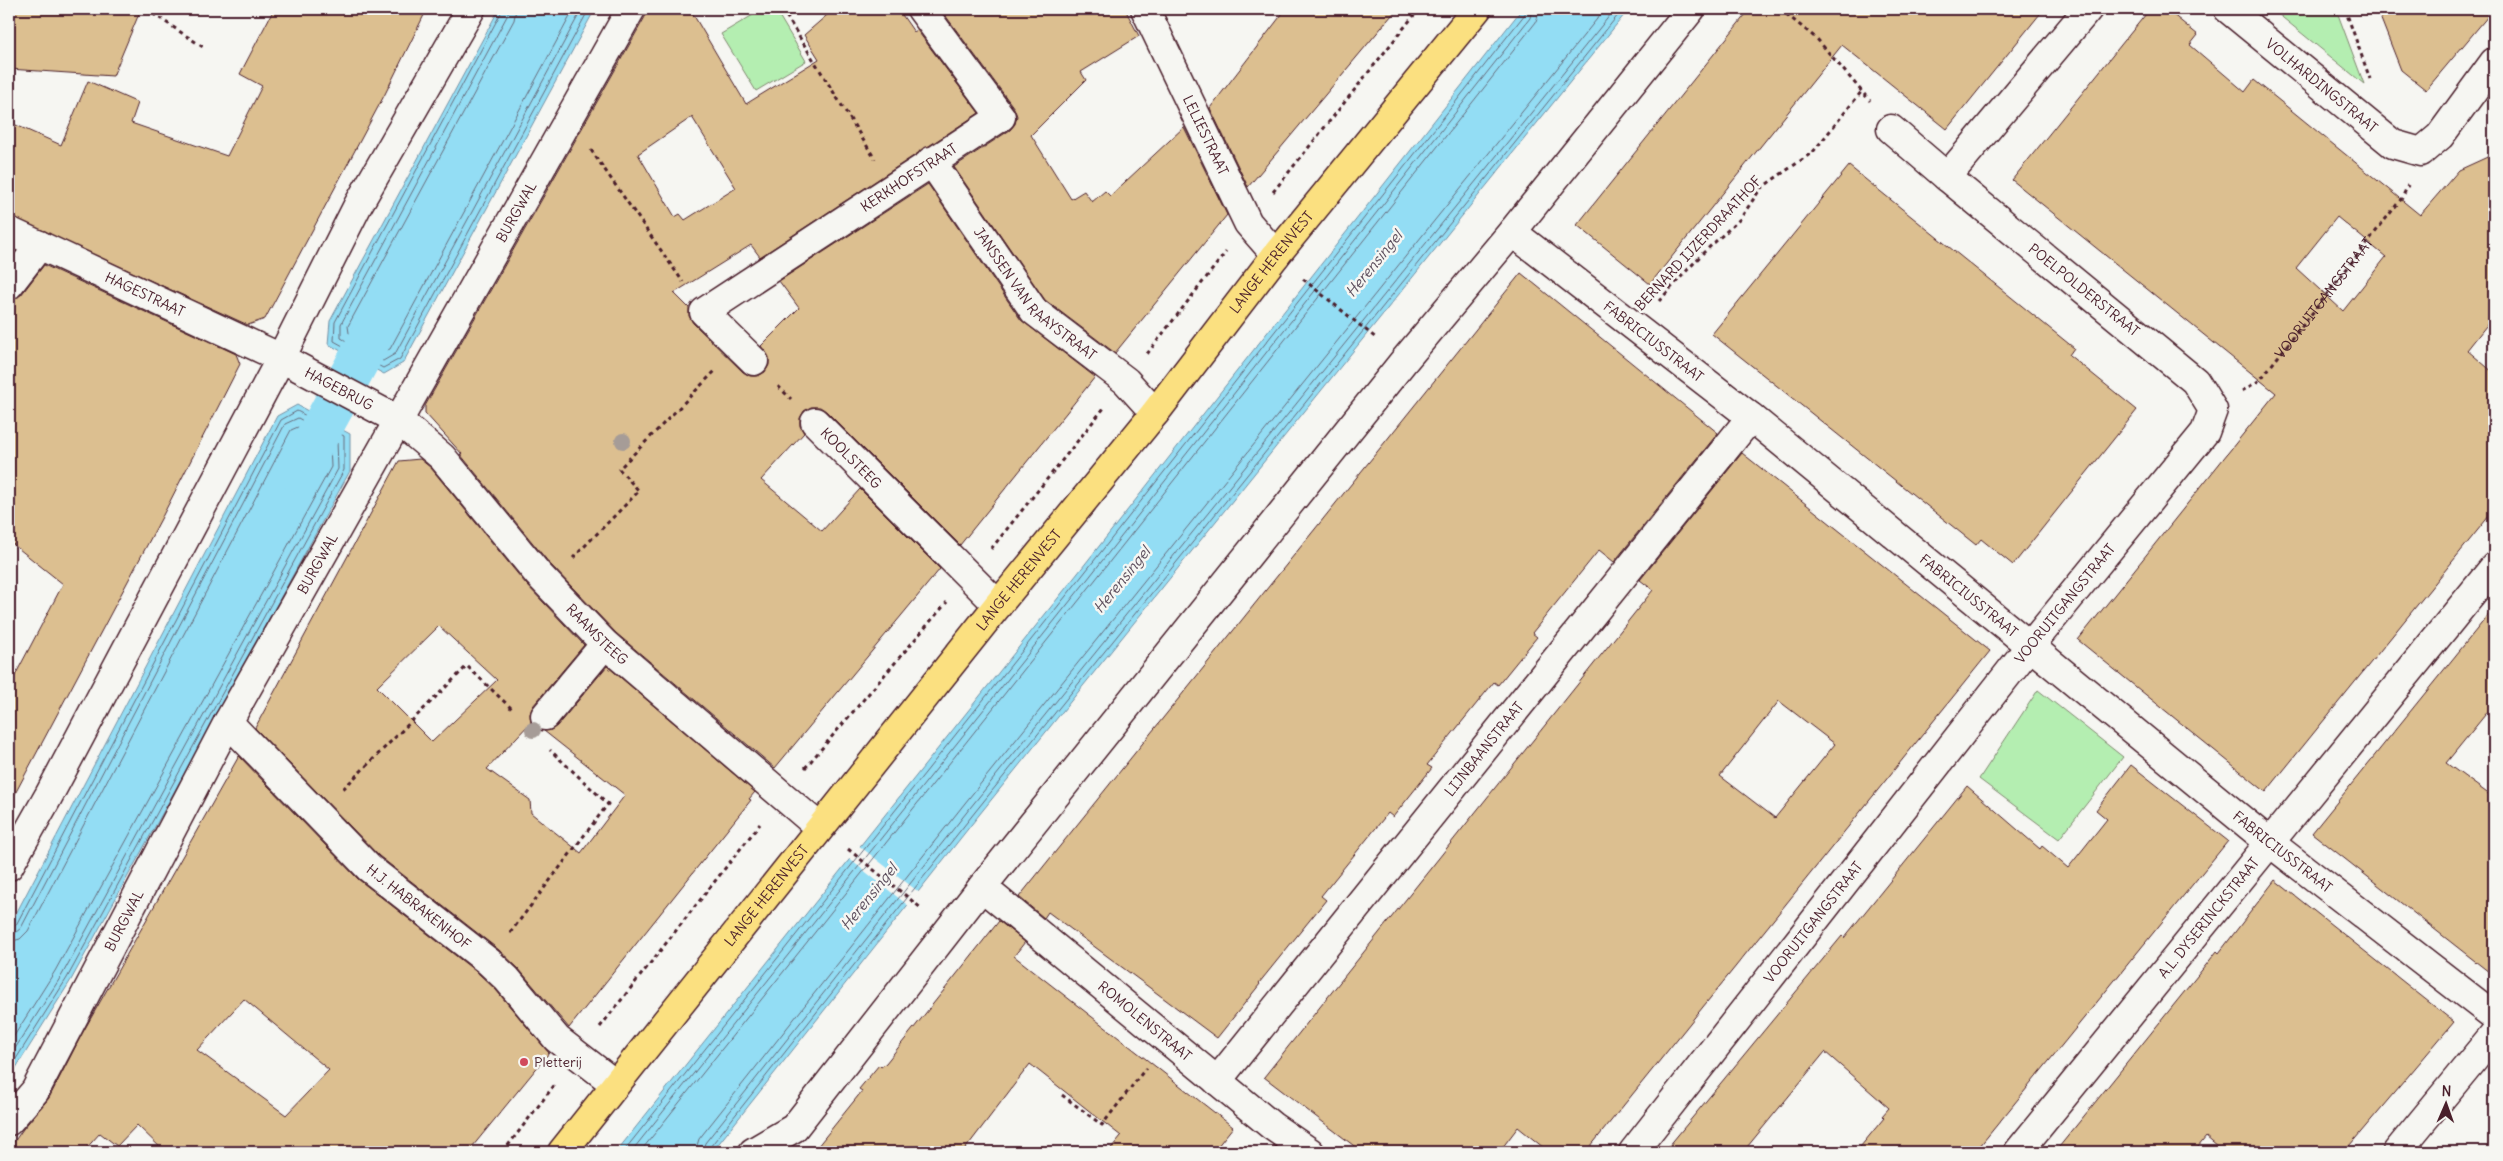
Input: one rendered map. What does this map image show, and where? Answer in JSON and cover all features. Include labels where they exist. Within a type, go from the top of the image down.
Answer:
[{"type":"main road","name":"LANGE HERENVEST","points":[[562,1152],[998,605],[1155,413],[1276,255],[1477,9]]},
{"type":"street","points":[[9,866],[48,797],[281,358],[358,205],[471,9]]},
{"type":"street","name":"BURGWAL","points":[[9,1121],[36,1091],[228,722],[631,9]]},
{"type":"street","name":"KERKHOFSTRAAT","points":[[704,312],[931,161],[1001,117],[921,9]]},
{"type":"street","name":"LELIESTRAAT","points":[[1145,9],[1248,223],[1276,255]]},
{"type":"street","points":[[753,1152],[794,1128],[982,887],[1397,370],[1512,232],[1691,9]]},
{"type":"street","points":[[1947,177],[2088,9]]},
{"type":"street","name":"VOLHARDINGSTRAAT","points":[[2228,9],[2393,144],[2421,152]]},
{"type":"street","points":[[2421,152],[2440,136],[2494,62]]},
{"type":"street","name":"POELPOLDERSTRAAT","points":[[1891,129],[2195,381],[2213,410]]},
{"type":"street","name":"JANSSEN VAN RAAYSTRAAT","points":[[931,161],[1034,311],[1126,381],[1155,413]]},
{"type":"street","name":"HAGESTRAAT","points":[[9,231],[281,358]]},
{"type":"street","name":"FABRICIUSSTRAAT","points":[[1512,232],[1751,416],[2269,842],[2494,1016]]},
{"type":"street","points":[[9,285],[40,244]]},
{"type":"street","points":[[704,312],[746,354]]},
{"type":"street","name":"HAGEBRUG","points":[[281,358],[398,420]]},
{"type":"street","name":"VOORUITGANGSTRAAT","points":[[1633,1152],[2030,646],[2205,432],[2213,410]]},
{"type":"street","name":"LIJNBAANSTRAAT","points":[[1217,1081],[1751,416]]},
{"type":"street","name":"RAAMSTEEG","points":[[398,420],[442,457],[548,583],[605,644],[820,827]]},
{"type":"street","name":"KOOLSTEEG","points":[[815,422],[998,605]]},
{"type":"street","name":"A.L. DYSERINCKSTRAAT","points":[[2018,1152],[2494,568]]},
{"type":"street","points":[[544,716],[605,644]]},
{"type":"street","name":"H.J. HABRAKENHOF","points":[[228,722],[369,868],[489,962],[507,979],[557,1039],[615,1084]]},
{"type":"street","name":"ROMOLENSTRAAT","points":[[982,887],[1272,1126],[1310,1152]]},
{"type":"street","points":[[2396,1152],[2494,1034]]},
{"type":"path","points":[[146,9],[204,47]]},
{"type":"path","points":[[782,9],[892,187]]},
{"type":"path","points":[[1780,9],[1818,39],[1891,129]]},
{"type":"path","name":"BERNARD IJZERDRAATHOF","points":[[1636,327],[1703,253],[1740,219],[1760,188],[1813,152],[1862,91]]},
{"type":"path","points":[[569,118],[704,312]]},
{"type":"path","name":"VOORUITGANGSTRAAT","points":[[2213,410],[2260,380],[2402,198],[2421,152]]},
{"type":"path","points":[[1307,283],[1370,333]]},
{"type":"path","points":[[548,583],[639,491],[619,469],[746,354]]},
{"type":"path","name":"KOOLSTEEG","points":[[746,354],[815,422]]},
{"type":"path","points":[[317,815],[467,666],[520,716],[544,716],[542,743],[608,804],[489,962]]},
{"type":"path","points":[[848,849],[918,904]]},
{"type":"path","points":[[1062,1095],[1102,1125],[1167,1041]]},
{"type":"green space","points":[[763,9],[775,9],[806,61],[756,91],[721,34]]},
{"type":"green space","points":[[2272,9],[2336,9],[2364,84]]},
{"type":"green space","points":[[2038,690],[2123,757],[2059,839],[1979,779]]},
{"type":"water","points":[[499,9],[595,9],[403,363],[384,374],[328,344],[330,321]]},
{"type":"water","name":"Herensingel","points":[[1522,9],[1629,9],[979,815],[712,1152],[616,1152],[1078,573]]},
{"type":"water","points":[[297,405],[350,434],[350,471],[71,980],[9,1079],[9,927],[277,416]]},
{"type":"pier","points":[[858,845],[920,893],[910,907],[848,858]]},
{"type":"building","points":[[9,9],[141,9],[113,76],[9,69]]},
{"type":"building","points":[[274,9],[427,9],[385,94],[265,319],[248,325],[9,216],[9,122],[61,145],[88,81],[138,103],[131,123],[227,156],[262,86],[240,74]]},
{"type":"building","points":[[647,9],[690,9],[746,104],[819,59],[804,35],[834,9],[898,9],[914,32],[917,30],[979,113],[760,257],[751,245],[674,293],[689,308],[689,316],[693,323],[743,372],[750,376],[758,376],[765,372],[769,365],[769,357],[761,346],[799,308],[779,281],[928,184],[1021,320],[1095,377],[960,545],[826,411],[820,407],[811,407],[804,411],[800,418],[800,426],[804,433],[761,480],[822,531],[860,489],[940,569],[775,768],[616,633],[550,564],[460,454],[462,454],[425,413],[425,406],[645,17]],"holes":[[[692,117],[736,188],[685,220],[680,214],[675,217],[638,154]]]},
{"type":"building","points":[[958,9],[1125,9],[1139,36],[1081,72],[1086,80],[1031,135],[1071,199],[1084,191],[1092,202],[1105,191],[1110,196],[1184,127],[1227,215],[1115,353],[1045,300],[954,167],[1010,130],[1015,124],[1017,116],[1014,108],[945,15]]},
{"type":"building","points":[[1286,9],[1397,9],[1248,187],[1210,108]]},
{"type":"building","points":[[1750,9],[2044,9],[1947,129],[1842,45],[1650,284],[1577,225]]},
{"type":"building","points":[[2150,9],[2166,9],[2198,35],[2190,45],[2245,92],[2254,80],[2420,215],[2459,170],[2494,154],[2494,316],[2467,350],[2494,373],[2494,510],[2266,792],[2078,640],[2276,393],[2012,180]],"holes":[[[2337,217],[2386,257],[2343,311],[2296,268]]]},
{"type":"building","points":[[2377,9],[2494,9],[2426,90],[2401,70]]},
{"type":"building","points":[[1849,166],[2074,348],[2069,355],[2137,410],[2013,565],[1981,539],[1976,545],[1712,334]]},
{"type":"building","points":[[44,265],[236,354],[240,364],[162,517],[9,805],[9,687],[63,584],[9,541],[9,300],[21,295]]},
{"type":"building","points":[[1521,273],[1718,433],[1614,562],[1599,550],[1532,633],[1537,637],[1498,685],[1494,682],[1427,765],[1432,768],[1393,817],[1388,813],[1321,896],[1326,900],[1217,1038],[1048,912],[1044,918],[1019,897]]},
{"type":"building","points":[[1742,453],[1990,651],[1586,1152],[1549,1152],[1518,1127],[1499,1152],[1362,1152],[1264,1077],[1653,590],[1640,580]],"holes":[[[1779,701],[1835,744],[1775,818],[1720,776]]]},
{"type":"building","points":[[420,459],[431,468],[526,584],[584,645],[533,706],[530,714],[531,722],[487,769],[530,800],[531,813],[581,853],[625,795],[544,731],[551,730],[557,726],[607,666],[755,792],[749,799],[751,800],[569,1028],[518,968],[499,950],[379,856],[255,728],[399,461]],"holes":[[[439,626],[497,680],[432,742],[377,687]]]},
{"type":"building","points":[[2494,608],[2494,704],[2446,763],[2494,798],[2494,976],[2312,833]]},
{"type":"building","points":[[239,756],[358,879],[479,974],[496,990],[549,1053],[468,1152],[165,1152],[137,1125],[117,1146],[100,1133],[83,1152],[9,1152],[9,1149],[23,1129],[49,1098],[83,1032]],"holes":[[[244,999],[329,1070],[286,1115],[197,1050]]]},
{"type":"building","points":[[2131,765],[2228,841],[1975,1152],[1856,1152],[1884,1118],[1882,1116],[1889,1108],[1825,1052],[1743,1152],[1664,1152],[1842,936],[1844,938],[1967,786],[2040,849],[2042,846],[2068,868],[2107,819],[2096,810]]},
{"type":"building","points":[[2275,880],[2454,1022],[2344,1152],[2224,1152],[2206,1137],[2194,1152],[2055,1152],[2217,951],[2219,953]]},
{"type":"building","points":[[999,921],[1025,942],[1014,956],[1233,1127],[1213,1152],[1108,1152],[1121,1136],[1030,1064],[963,1152],[813,1152],[862,1091],[859,1089],[879,1065],[881,1067],[886,1063]]},
{"type":"waterway","points":[[298,471],[386,310]]},
{"type":"place","name":"Pletterij","points":[[524,1062]]}]
